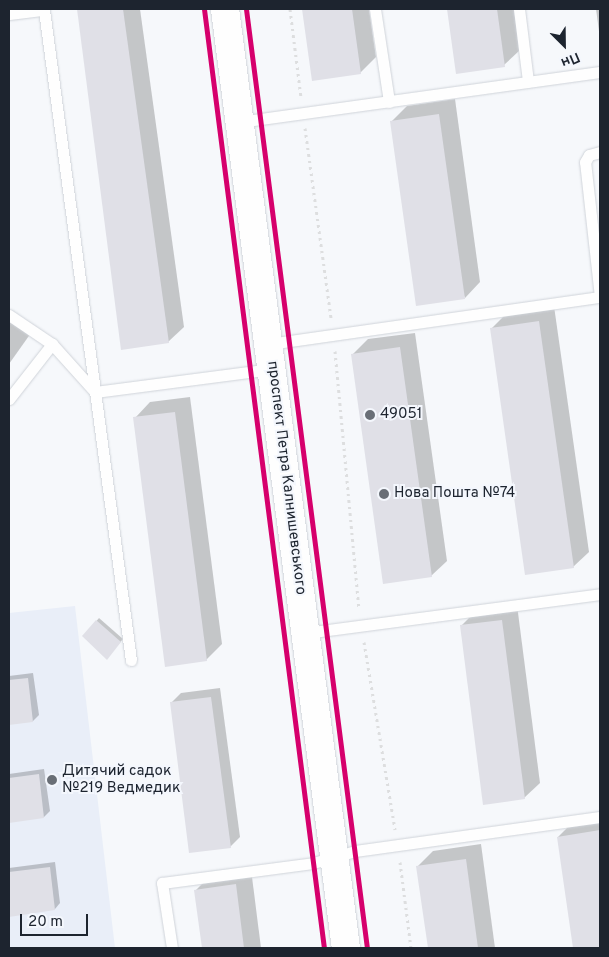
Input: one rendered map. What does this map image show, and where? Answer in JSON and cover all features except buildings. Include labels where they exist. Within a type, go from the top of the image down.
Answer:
[{"type":"street","name":"проспект Петра Калнишевського","points":[[225,9],[346,948]]},
{"type":"lane","points":[[375,9],[389,102]]},
{"type":"lane","points":[[519,9],[528,81]]},
{"type":"lane","points":[[9,14],[44,10],[131,660]]},
{"type":"lane","points":[[239,122],[600,72]]},
{"type":"lane","points":[[95,392],[270,356],[334,336],[600,297],[585,162],[589,155],[600,152]]},
{"type":"lane","points":[[9,315],[52,344],[95,392]]},
{"type":"lane","points":[[9,399],[52,344]]},
{"type":"lane","points":[[305,633],[600,594]]},
{"type":"lane","points":[[172,948],[162,883],[313,863],[334,855],[600,816]]},
{"type":"path","points":[[290,9],[334,336],[361,625],[398,845],[411,948]]},
{"type":"shaded area","name":"Дитячий садок №219 Ведмедик","points":[[75,606],[115,948],[9,948],[9,613]]},
{"type":"cycle path","points":[[204,9],[324,948]]},
{"type":"cycle path","points":[[246,9],[367,948]]},
{"type":"place","name":"49051","points":[[370,415]]},
{"type":"place","name":"Нова Пошта №74","points":[[384,494]]},
{"type":"place","name":"Дитячий садок №219 Ведмедик","points":[[52,780]]}]
